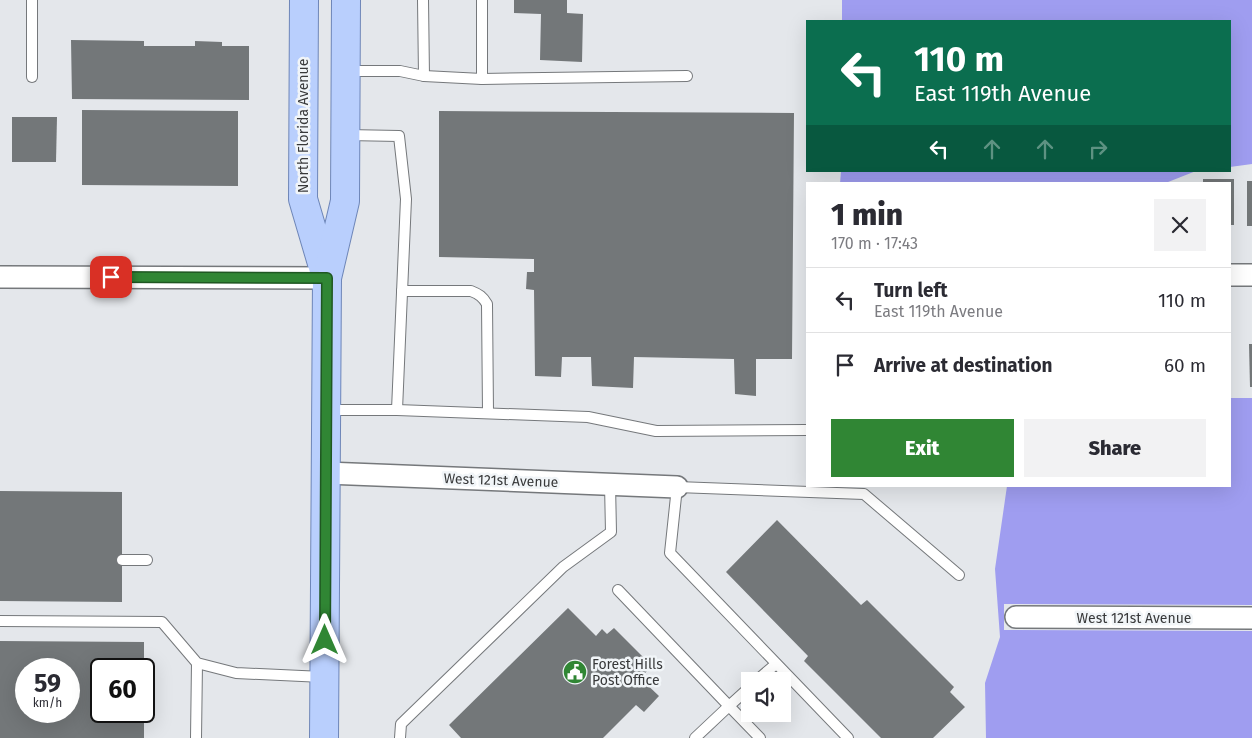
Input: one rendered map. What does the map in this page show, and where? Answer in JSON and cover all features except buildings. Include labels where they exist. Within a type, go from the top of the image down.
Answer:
[{"type":"main road","name":"North Florida Avenue","points":[[304,0],[302,199],[327,278]]},
{"type":"main road","name":"North Florida Avenue","points":[[324,738],[327,278],[346,201],[346,0]]},
{"type":"street","points":[[1231,275],[1252,275]]},
{"type":"street","points":[[0,277],[327,278]]},
{"type":"street","name":"West 121st Avenue","points":[[326,473],[677,487]]},
{"type":"street","name":"West 121st Avenue","points":[[1016,618],[1252,618]]},
{"type":"lane","points":[[32,0],[32,77]]},
{"type":"lane","points":[[423,0],[424,76]]},
{"type":"lane","points":[[482,0],[482,79]]},
{"type":"lane","points":[[346,71],[400,71],[424,76],[482,79],[687,76]]},
{"type":"lane","points":[[346,135],[400,136],[406,199],[397,410]]},
{"type":"lane","points":[[402,291],[471,291],[485,299],[487,304],[488,412]]},
{"type":"lane","points":[[326,410],[488,412],[588,417],[656,431],[806,430]]},
{"type":"lane","points":[[400,738],[401,724],[563,567],[611,532],[610,484]]},
{"type":"lane","points":[[848,738],[670,553],[677,487],[864,494],[959,575]]},
{"type":"lane","points":[[122,560],[147,560]]},
{"type":"lane","points":[[618,590],[760,738]]},
{"type":"lane","points":[[0,621],[162,622],[197,663],[236,673],[324,677]]},
{"type":"lane","points":[[196,738],[197,663]]},
{"type":"lane","points":[[767,672],[776,664]]},
{"type":"lane","points":[[695,738],[741,695]]},
{"type":"shaded area","points":[[842,0],[1252,0],[1252,164],[1231,167],[1231,20],[842,20]]},
{"type":"shaded area","points":[[841,172],[1193,172],[1168,182],[840,182]]},
{"type":"shaded area","points":[[1231,398],[1252,398],[1252,605],[1004,604],[1004,630],[1252,631],[1252,738],[986,738],[985,683],[1000,637],[995,569],[1007,487],[1231,487]]},
{"type":"place","name":"Forest Hills Post Office","points":[[575,672]]},
{"type":"route","points":[[111,277],[327,278],[325,640]]}]
